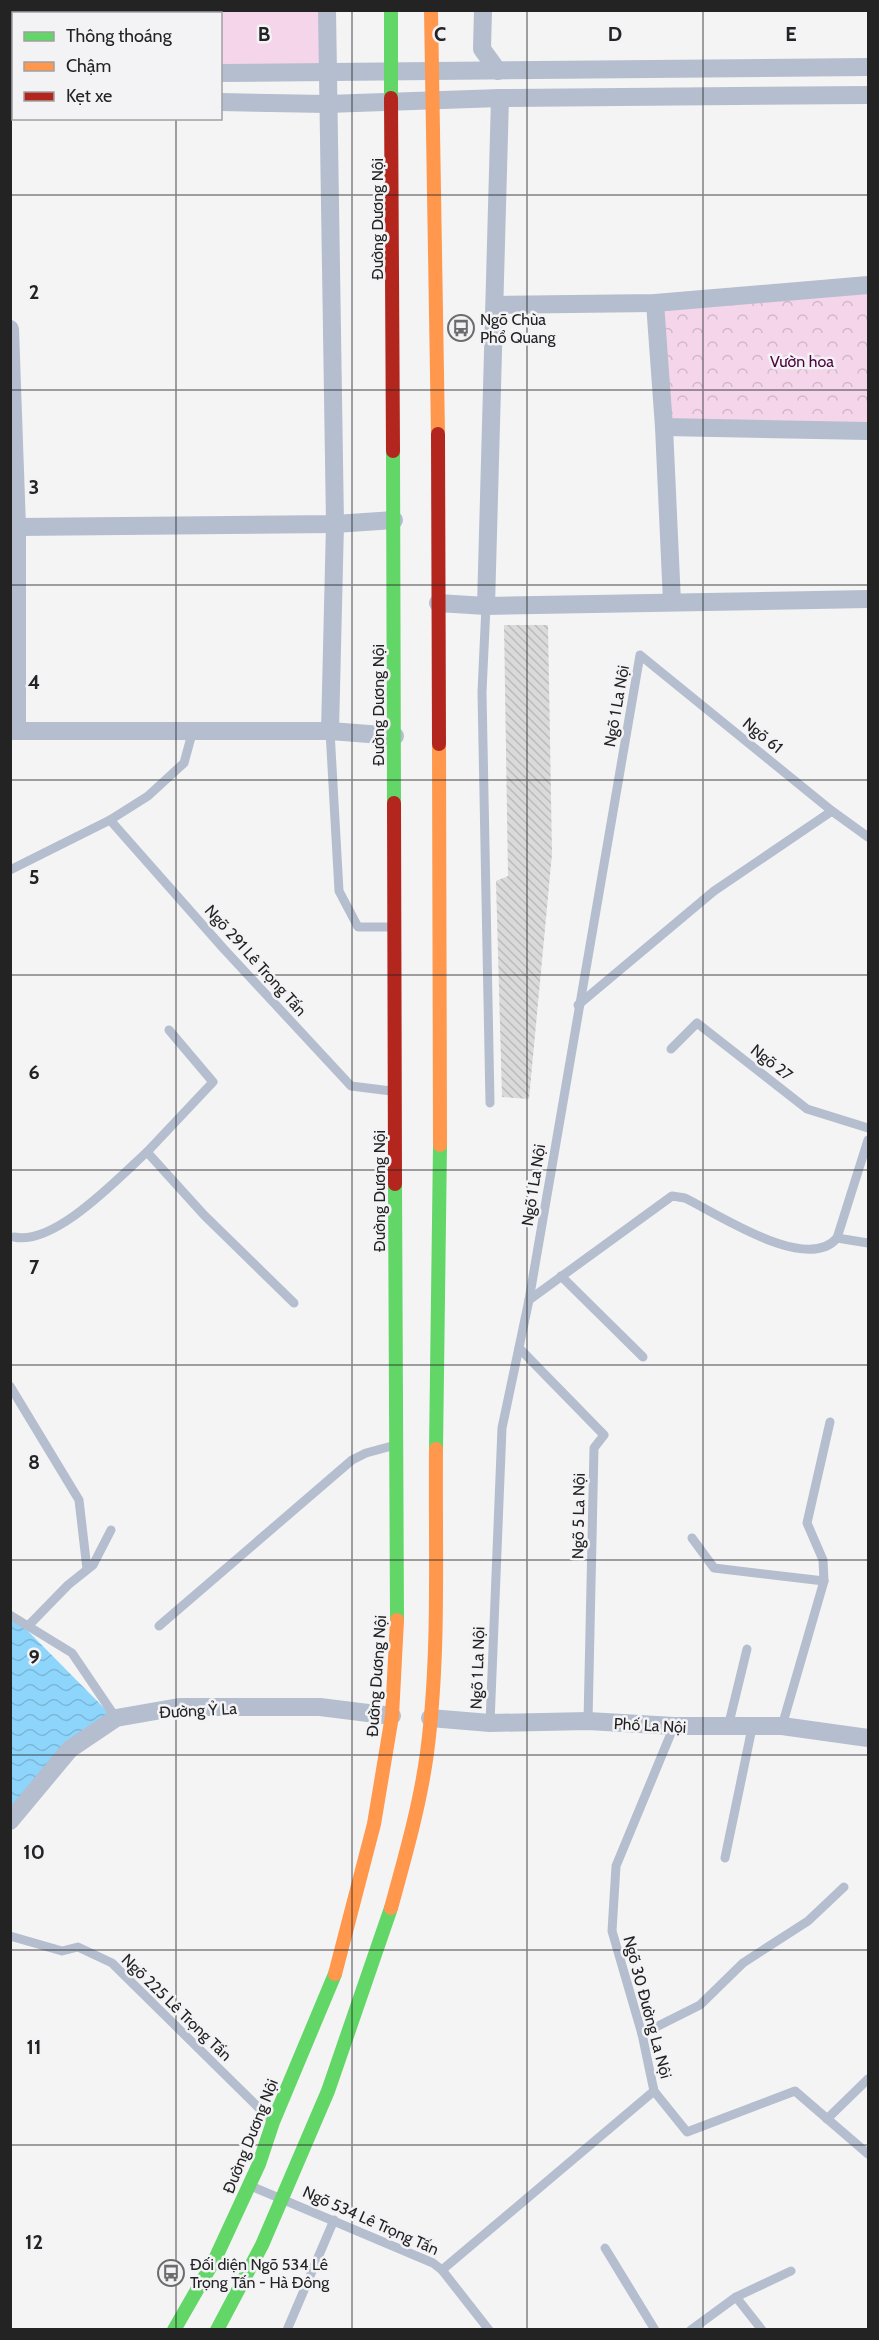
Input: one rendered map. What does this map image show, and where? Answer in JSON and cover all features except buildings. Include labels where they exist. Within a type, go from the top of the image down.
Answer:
[{"type":"main road","name":"Đường Dương Nội","points":[[174,2330],[216,2257],[249,2185],[338,1966],[402,1716],[397,1613],[391,10]]},
{"type":"main road","points":[[217,2330],[262,2245],[328,2091],[390,1912],[414,1820],[427,1755],[434,1688],[440,1109],[438,361],[431,10]]},
{"type":"main road","points":[[402,1716],[430,1718]]},
{"type":"street","points":[[327,10],[335,524],[330,730]]},
{"type":"street","points":[[483,10],[482,49],[498,71]]},
{"type":"street","points":[[10,18],[12,77],[10,82]]},
{"type":"street","points":[[222,73],[868,67]]},
{"type":"street","points":[[222,102],[327,104],[500,98],[868,95]]},
{"type":"street","points":[[486,606],[500,98]]},
{"type":"street","points":[[495,305],[655,303],[868,285]]},
{"type":"street","points":[[655,303],[664,427],[672,603]]},
{"type":"street","points":[[10,329],[17,527],[14,730],[330,730],[395,736]]},
{"type":"street","points":[[664,427],[868,432]]},
{"type":"street","points":[[17,527],[335,524],[394,520]]},
{"type":"street","points":[[438,603],[486,606],[868,599]]},
{"type":"street","name":"Đường Ỷ La","points":[[10,1821],[70,1749],[116,1718],[179,1707],[320,1707],[402,1716]]},
{"type":"street","name":"Phố La Nội","points":[[430,1718],[490,1723],[588,1721],[674,1726],[752,1728],[782,1726],[868,1738]]},
{"type":"lane","points":[[486,606],[482,692],[490,1103]]},
{"type":"lane","name":"Ngõ 61","points":[[640,655],[832,811],[868,837]]},
{"type":"lane","name":"Ngõ 1 La Nội","points":[[490,1723],[502,1428],[529,1300],[640,655]]},
{"type":"lane","points":[[10,870],[110,820],[148,796],[183,763],[193,730]]},
{"type":"lane","points":[[330,730],[339,891],[358,927],[395,927]]},
{"type":"lane","points":[[578,1005],[714,891],[832,811]]},
{"type":"lane","name":"Ngõ 291 Lê Trọng Tấn","points":[[110,820],[223,948],[351,1086],[396,1091]]},
{"type":"lane","name":"Ngõ 27","points":[[671,1049],[697,1023],[807,1109],[868,1128]]},
{"type":"lane","points":[[12,1235],[25,1239],[55,1227],[97,1198],[147,1152],[213,1082],[169,1030]]},
{"type":"lane","points":[[529,1300],[672,1196],[685,1198],[794,1249],[817,1251],[830,1246],[837,1238],[868,1140]]},
{"type":"lane","points":[[147,1152],[204,1215],[294,1303]]},
{"type":"lane","points":[[837,1238],[868,1243]]},
{"type":"lane","points":[[561,1276],[643,1357]]},
{"type":"lane","name":"Ngõ 5 La Nội","points":[[519,1348],[604,1435],[594,1448],[588,1721]]},
{"type":"lane","points":[[10,1386],[79,1500],[87,1569]]},
{"type":"lane","points":[[782,1726],[824,1581],[821,1553],[807,1523],[830,1422]]},
{"type":"lane","points":[[159,1626],[352,1460],[366,1453],[396,1445]]},
{"type":"lane","points":[[28,1626],[68,1585],[97,1560],[111,1530]]},
{"type":"lane","points":[[692,1538],[714,1568],[824,1581]]},
{"type":"lane","points":[[10,1615],[72,1653],[116,1718]]},
{"type":"lane","points":[[728,1727],[747,1649]]},
{"type":"lane","name":"Ngõ 30 Đường La Nội","points":[[654,2091],[642,2034],[612,1931],[616,1866],[674,1726]]},
{"type":"lane","points":[[725,1858],[752,1728]]},
{"type":"lane","points":[[642,2034],[700,2005],[743,1963],[808,1921],[844,1887]]},
{"type":"lane","name":"Ngõ 225 Lê Trọng Tấn","points":[[10,1936],[62,1951],[78,1947],[112,1963],[273,2122]]},
{"type":"lane","points":[[827,2119],[868,2079]]},
{"type":"lane","points":[[442,2270],[654,2091],[687,2132],[795,2091],[868,2154]]},
{"type":"lane","name":"Ngõ 534 Lê Trọng Tấn","points":[[249,2185],[433,2263],[442,2270],[489,2330]]},
{"type":"lane","points":[[287,2330],[334,2220]]},
{"type":"lane","points":[[605,2248],[655,2330]]},
{"type":"lane","points":[[691,2330],[736,2297],[791,2271]]},
{"type":"lane","points":[[736,2297],[762,2330]]},
{"type":"green space","points":[[18,10],[322,11],[323,65],[222,67],[222,12],[18,12]]},
{"type":"green space","name":"Vườn hoa","points":[[868,288],[868,429],[667,424],[659,306]]},
{"type":"water","points":[[14,1617],[114,1718],[11,1819],[10,1620]]},
{"type":"traffic: fast","points":[[391,10],[391,98]]},
{"type":"traffic: fast","points":[[393,451],[394,803]]},
{"type":"traffic: fast","points":[[436,1449],[440,1145]]},
{"type":"traffic: fast","points":[[395,1184],[397,1620]]},
{"type":"traffic: fast","points":[[217,2330],[262,2245],[328,2091],[391,1908]]},
{"type":"traffic: fast","points":[[174,2330],[216,2257],[259,2164],[273,2122],[335,1974]]},
{"type":"traffic: slow","points":[[431,10],[438,434]]},
{"type":"traffic: slow","points":[[439,744],[440,1145]]},
{"type":"traffic: slow","points":[[391,1908],[412,1831],[427,1753],[431,1715],[436,1601],[436,1449]]},
{"type":"traffic: slow","points":[[335,1974],[374,1824],[392,1716],[397,1620]]},
{"type":"traffic: jam","points":[[391,98],[393,451]]},
{"type":"traffic: jam","points":[[438,434],[439,744]]},
{"type":"traffic: jam","points":[[394,803],[395,1184]]},
{"type":"place","name":"Ngõ Chùa Phổ Quang","points":[[461,328]]},
{"type":"place","name":"Đối diện Ngõ 534 Lê Trọng Tấn - Hà Đông","points":[[171,2273]]}]
